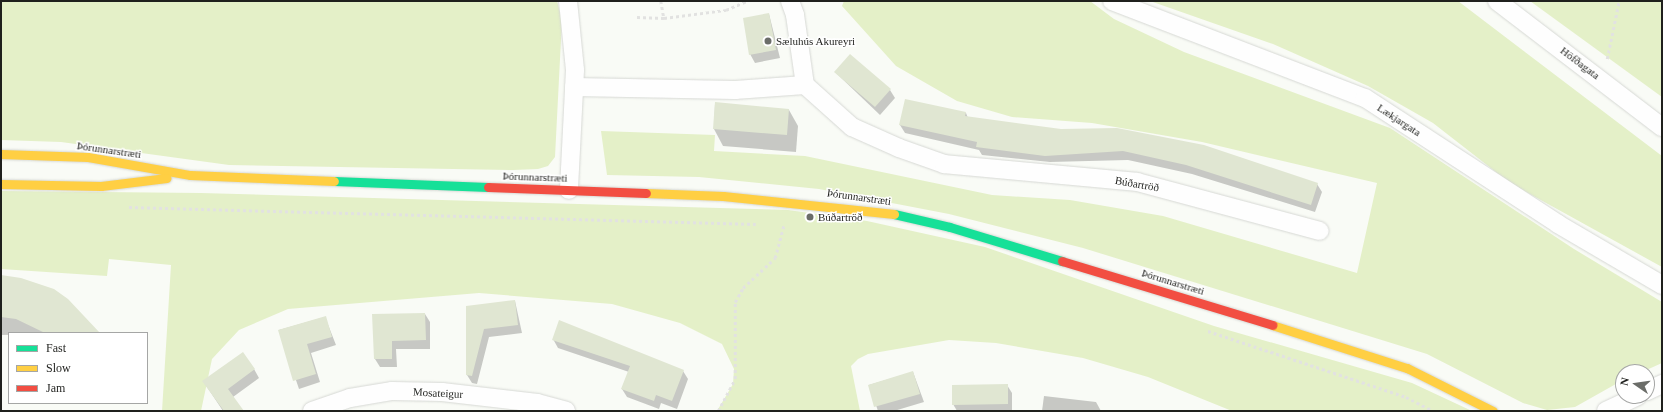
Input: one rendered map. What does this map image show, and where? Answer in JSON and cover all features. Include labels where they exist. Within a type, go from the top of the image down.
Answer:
[{"type":"street","points":[[568,1],[574,87],[569,190]]},
{"type":"street","points":[[574,87],[735,90],[805,85],[795,15],[790,1]]},
{"type":"street","name":"Lækjargata","points":[[1112,1],[1365,98],[1558,224],[1662,286]]},
{"type":"street","name":"Höfðagata","points":[[1497,1],[1662,127]]},
{"type":"street","name":"Búðartröð","points":[[805,85],[852,127],[944,164],[1137,182],[1320,231]]},
{"type":"street","name":"Þórunnarstræti","points":[[1,154],[88,157],[190,175],[788,200],[880,211],[950,227],[1407,368],[1493,411]]},
{"type":"street","name":"Þórunnarstræti","points":[[1,184],[101,186],[190,175]]},
{"type":"street","name":"Mosateigur","points":[[312,411],[350,398],[392,391],[442,392],[537,403],[566,411]]},
{"type":"street","points":[[1606,411],[1621,404]]},
{"type":"path","points":[[661,1],[664,18]]},
{"type":"path","points":[[637,17],[664,18],[726,10],[747,1]]},
{"type":"path","points":[[1602,80],[1619,1]]},
{"type":"path","points":[[718,411],[735,379],[735,302],[743,288],[775,258],[784,224],[788,200]]},
{"type":"path","points":[[121,207],[761,224]]},
{"type":"path","points":[[776,224],[791,225]]},
{"type":"path","points":[[1203,329],[1406,397],[1434,411]]},
{"type":"green space","points":[[1,1],[557,1],[562,20],[555,157],[548,166],[538,169],[513,170],[229,165],[61,142],[1,140]]},
{"type":"green space","points":[[844,1],[1090,1],[1114,19],[1184,52],[1390,128],[1574,249],[1662,302],[1662,363],[1655,366],[1655,364],[1615,364],[1615,384],[1575,407],[1547,410],[1523,403],[1427,354],[1083,248],[949,214],[819,189],[699,177],[607,175],[601,131],[715,135],[714,151],[805,156],[992,195],[1070,200],[1163,216],[1357,273],[1377,183],[1202,142],[1092,123],[1012,117],[957,101],[896,66],[842,6]]},
{"type":"green space","points":[[1150,1],[1458,1],[1662,156],[1662,267],[1510,183],[1433,123],[1368,86],[1273,44]]},
{"type":"green space","points":[[1530,1],[1662,1],[1662,97]]},
{"type":"green space","points":[[1,191],[201,193],[788,210],[867,221],[985,247],[1214,326],[1412,383],[1472,411],[1232,411],[1148,377],[1083,358],[996,343],[949,340],[868,354],[858,359],[851,366],[860,411],[717,411],[733,384],[734,369],[722,344],[680,323],[612,304],[479,293],[288,309],[239,330],[212,359],[201,411],[162,411],[171,265],[109,259],[107,276],[1,269]]},
{"type":"building","points":[[769,13],[776,50],[749,55],[743,18]]},
{"type":"building","points":[[850,54],[891,89],[875,107],[834,72]]},
{"type":"building","points":[[905,99],[966,112],[965,116],[1061,129],[1117,128],[1204,145],[1318,183],[1311,205],[1186,165],[1123,151],[1045,156],[976,147],[977,142],[899,125]]},
{"type":"building","points":[[715,102],[789,109],[787,135],[713,129]]},
{"type":"building","points":[[1,275],[21,278],[54,289],[68,299],[99,332],[43,332],[16,319],[1,317]]},
{"type":"building","points":[[515,300],[518,325],[484,329],[472,376],[466,375],[466,306]]},
{"type":"building","points":[[425,313],[426,340],[392,341],[392,359],[374,359],[372,314]]},
{"type":"building","points":[[326,316],[332,337],[307,344],[316,374],[293,381],[278,330]]},
{"type":"building","points":[[559,320],[684,370],[672,401],[656,395],[654,401],[621,389],[630,366],[552,340]]},
{"type":"building","points":[[243,352],[255,369],[228,389],[244,411],[224,411],[202,381]]},
{"type":"building","points":[[913,371],[920,394],[874,407],[868,385]]},
{"type":"building","points":[[1008,384],[1008,404],[952,405],[952,385]]},
{"type":"traffic: fast","points":[[334,181],[488,187]]},
{"type":"traffic: fast","points":[[894,214],[950,227],[1062,261]]},
{"type":"traffic: slow","points":[[1,154],[88,157],[190,175],[334,181]]},
{"type":"traffic: slow","points":[[1,184],[101,186],[167,178]]},
{"type":"traffic: slow","points":[[646,193],[723,196],[894,214]]},
{"type":"traffic: slow","points":[[1272,325],[1407,368],[1493,411]]},
{"type":"traffic: jam","points":[[488,187],[646,193]]},
{"type":"traffic: jam","points":[[1062,261],[1272,325]]},
{"type":"place","name":"Sæluhús Akureyri","points":[[768,41]]},
{"type":"place","name":"Búðartröð","points":[[810,217]]}]
